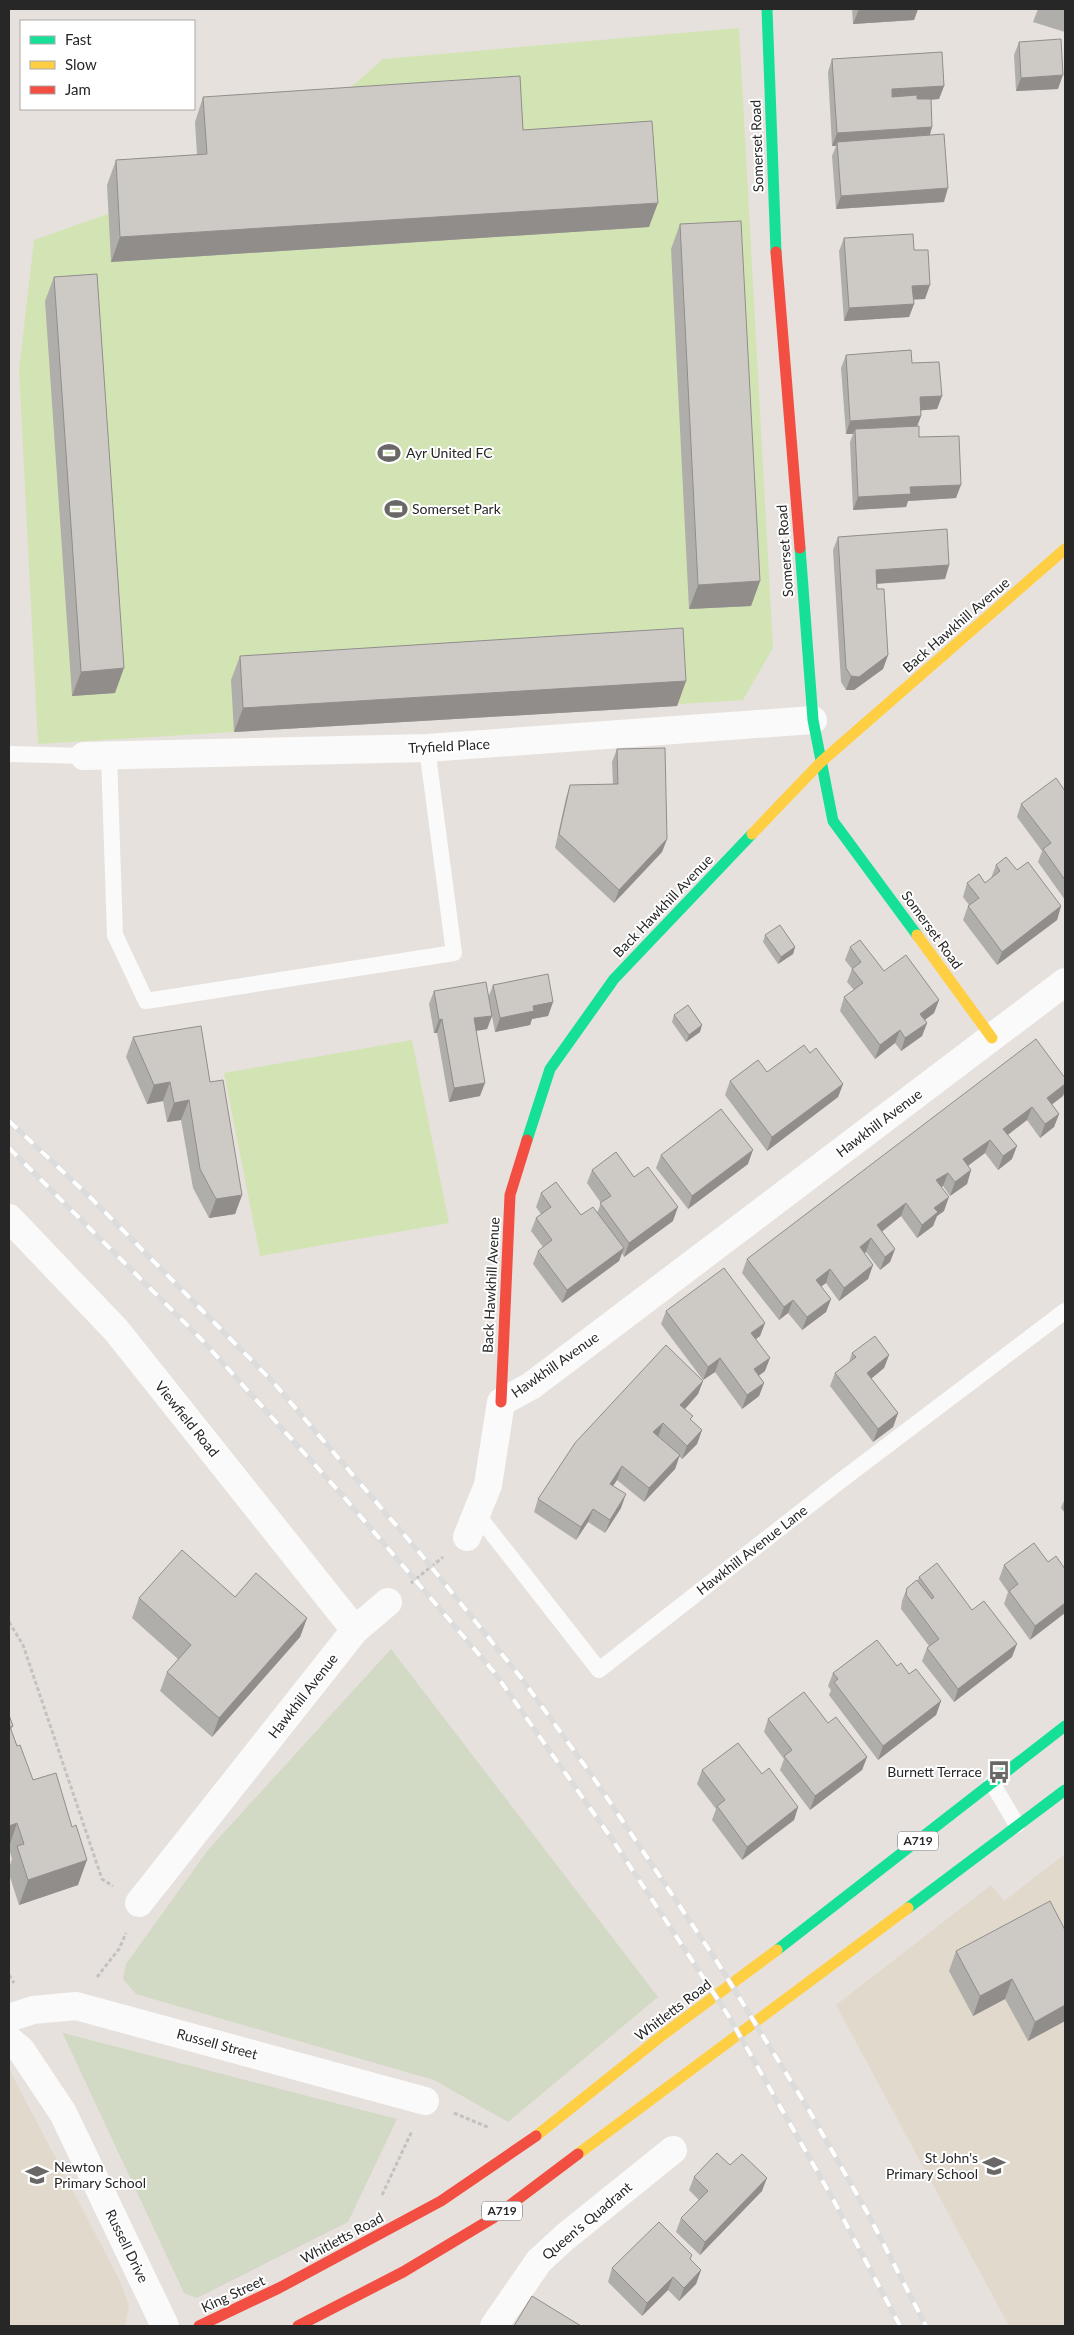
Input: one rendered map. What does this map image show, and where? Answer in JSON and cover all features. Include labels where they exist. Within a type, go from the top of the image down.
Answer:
[{"type":"street","name":"Somerset Road","points":[[767,9],[776,247],[814,720],[833,820],[992,1038]]},
{"type":"street","name":"Back Hawkhill Avenue","points":[[501,1402],[510,1195],[550,1069],[614,979],[821,762],[1065,549]]},
{"type":"street","name":"Tryfield Place","points":[[97,756],[427,748],[814,720]]},
{"type":"street","name":"Hawkhill Avenue","points":[[472,1525],[488,1485],[501,1402],[531,1386],[1065,982]]},
{"type":"street","name":"Viewfield Road","points":[[9,1218],[116,1330],[355,1630]]},
{"type":"street","name":"Hawkhill Avenue","points":[[140,1903],[355,1630],[388,1602]]},
{"type":"street","name":"Whitletts Road","points":[[279,2288],[440,2201],[540,2133],[664,2034],[770,1956],[1065,1726]]},
{"type":"street","name":"A719","points":[[300,2326],[403,2272],[493,2218],[1065,1790]]},
{"type":"street","name":"Russell Street","points":[[9,2018],[33,2010],[76,2006],[425,2101]]},
{"type":"street","name":"Russell Drive","points":[[9,2040],[21,2050],[63,2113],[165,2326]]},
{"type":"street","name":"Queen's Quadrant","points":[[494,2326],[539,2261],[565,2237],[673,2150]]},
{"type":"street","name":"King Street","points":[[199,2326],[279,2288]]},
{"type":"lane","points":[[9,754],[97,756],[115,935],[146,1001],[454,953],[427,748]]},
{"type":"lane","name":"Hawkhill Avenue Lane","points":[[472,1525],[598,1670],[839,1482],[1065,1311]]},
{"type":"lane","points":[[992,1783],[1017,1825]]},
{"type":"path","points":[[388,1602],[472,1525]]},
{"type":"path","points":[[9,1622],[24,1645],[102,1879],[140,1903],[119,1949],[76,2006]]},
{"type":"path","points":[[379,2200],[425,2101]]},
{"type":"path","points":[[460,2115],[487,2127]]},
{"type":"shaded area","name":"St John's Primary School","points":[[1065,1854],[1065,2326],[1009,2326],[836,2005],[991,1885],[1004,1901]]},
{"type":"shaded area","name":"Newton Primary School","points":[[9,2069],[119,2279],[129,2306],[125,2326],[9,2326]]},
{"type":"green space","name":"Somerset Park","points":[[739,28],[773,648],[743,700],[38,744],[19,370],[34,240],[274,155],[383,59]]},
{"type":"green space","points":[[412,1040],[449,1223],[260,1256],[224,1073]]},
{"type":"green space","points":[[391,1649],[658,1997],[508,2122],[434,2080],[136,1994],[123,1979],[126,1964],[208,1850]]},
{"type":"green space","points":[[63,2034],[397,2119],[348,2222],[197,2298],[184,2293]]},
{"type":"building","points":[[1061,39],[1063,75],[1021,78],[1019,42]]},
{"type":"building","points":[[942,52],[944,86],[892,89],[892,97],[917,95],[917,99],[931,99],[932,127],[837,133],[832,59]]},
{"type":"building","points":[[520,76],[523,130],[652,121],[658,203],[120,237],[116,160],[207,154],[203,97]]},
{"type":"building","points":[[944,134],[948,188],[841,196],[837,142]]},
{"type":"building","points":[[741,221],[760,581],[698,585],[680,224]]},
{"type":"building","points":[[913,234],[914,250],[928,250],[930,285],[912,286],[914,304],[849,308],[844,238]]},
{"type":"building","points":[[97,274],[124,668],[81,672],[54,277]]},
{"type":"building","points":[[911,350],[912,363],[939,362],[942,396],[920,397],[921,416],[850,421],[846,355]]},
{"type":"building","points":[[919,426],[919,437],[959,436],[961,485],[910,487],[911,494],[858,497],[855,429]]},
{"type":"building","points":[[947,529],[949,565],[876,570],[877,589],[884,589],[888,655],[859,677],[851,676],[846,668],[838,537]]},
{"type":"building","points":[[683,628],[686,681],[243,708],[240,656]]},
{"type":"building","points":[[665,748],[667,839],[619,890],[559,834],[570,785],[618,784],[617,749]]},
{"type":"building","points":[[1056,778],[1065,791],[1065,880],[1043,849],[1051,843],[1021,804]]},
{"type":"building","points":[[1006,857],[1017,870],[1028,862],[1061,906],[1002,952],[968,906],[979,898],[967,883],[979,874],[985,883],[1000,871],[996,865]]},
{"type":"building","points":[[780,925],[795,947],[781,957],[765,935]]},
{"type":"building","points":[[860,940],[884,971],[906,955],[939,1000],[920,1014],[927,1023],[905,1038],[900,1030],[880,1045],[844,997],[863,983],[852,969],[861,962],[850,947]]},
{"type":"building","points":[[548,974],[553,1002],[533,1006],[534,1011],[500,1018],[493,985]]},
{"type":"building","points":[[486,982],[492,1016],[474,1018],[485,1083],[454,1088],[442,1019],[439,1020],[434,991]]},
{"type":"building","points":[[688,1005],[702,1025],[689,1035],[674,1015]]},
{"type":"building","points":[[201,1026],[210,1082],[223,1080],[242,1195],[216,1199],[200,1169],[189,1100],[174,1103],[170,1082],[154,1085],[133,1037]]},
{"type":"building","points":[[1036,1039],[1065,1078],[1065,1084],[1047,1098],[1059,1114],[1045,1124],[1032,1107],[1003,1129],[1017,1146],[1003,1156],[990,1140],[963,1159],[971,1170],[955,1182],[948,1173],[936,1180],[949,1197],[934,1208],[938,1212],[922,1225],[906,1203],[877,1225],[895,1249],[885,1257],[871,1238],[860,1247],[873,1265],[844,1288],[830,1269],[816,1280],[831,1299],[807,1317],[793,1300],[784,1307],[747,1259]]},
{"type":"building","points":[[804,1045],[810,1053],[816,1048],[843,1084],[772,1137],[730,1081],[758,1060],[767,1072]]},
{"type":"building","points":[[721,1109],[753,1150],[692,1196],[661,1155]]},
{"type":"building","points":[[616,1152],[634,1177],[648,1167],[678,1207],[629,1243],[600,1203],[611,1196],[592,1170]]},
{"type":"building","points":[[556,1182],[581,1215],[593,1207],[624,1248],[567,1290],[538,1251],[552,1240],[536,1218],[551,1207],[541,1193]]},
{"type":"building","points":[[724,1268],[765,1323],[751,1333],[770,1358],[754,1369],[764,1383],[747,1395],[720,1358],[708,1367],[666,1311]]},
{"type":"building","points":[[875,1336],[889,1355],[867,1373],[898,1413],[878,1429],[835,1373],[856,1357],[852,1353]]},
{"type":"building","points":[[666,1345],[703,1381],[680,1405],[693,1416],[690,1419],[702,1430],[687,1446],[663,1423],[653,1432],[680,1455],[649,1488],[622,1466],[610,1484],[626,1494],[610,1520],[593,1509],[581,1527],[538,1499],[575,1443]]},
{"type":"building","points":[[1034,1543],[1048,1562],[1056,1556],[1065,1569],[1065,1603],[1035,1626],[1009,1591],[1018,1584],[1004,1565]]},
{"type":"building","points":[[182,1550],[235,1597],[256,1573],[307,1618],[219,1718],[167,1672],[191,1645],[139,1598]]},
{"type":"building","points":[[937,1563],[972,1610],[984,1601],[1017,1644],[958,1689],[927,1648],[939,1639],[906,1595],[907,1588],[917,1580],[932,1599],[934,1597],[919,1577]]},
{"type":"building","points":[[877,1640],[897,1666],[901,1663],[909,1674],[916,1669],[941,1701],[883,1746],[834,1682],[838,1679],[833,1673]]},
{"type":"building","points":[[804,1692],[828,1723],[836,1717],[867,1757],[815,1796],[784,1756],[792,1750],[768,1719]]},
{"type":"building","points":[[9,1715],[13,1726],[10,1727],[17,1746],[20,1745],[33,1780],[56,1773],[72,1827],[76,1825],[87,1860],[28,1880],[17,1846],[24,1844],[17,1823],[9,1826]]},
{"type":"building","points":[[738,1743],[762,1774],[769,1768],[798,1807],[747,1847],[717,1806],[725,1800],[702,1770]]},
{"type":"building","points":[[1050,1901],[1065,1930],[1065,2005],[1035,2022],[1012,1979],[980,1996],[956,1951]]},
{"type":"building","points":[[717,2153],[730,2165],[742,2154],[767,2178],[705,2242],[681,2218],[708,2191],[694,2177]]},
{"type":"building","points":[[659,2222],[692,2255],[690,2259],[701,2270],[684,2288],[673,2277],[647,2303],[612,2268]]},
{"type":"building","points":[[532,2296],[581,2326],[514,2326]]},
{"type":"railway","points":[[9,1121],[92,1199],[273,1382],[419,1552],[522,1679],[593,1777],[716,1960],[810,2112],[868,2214],[926,2326]]},
{"type":"railway","points":[[9,1148],[202,1340],[343,1496],[494,1672],[614,1842],[728,2015],[834,2201],[900,2326]]},
{"type":"traffic: fast","points":[[767,9],[776,252]]},
{"type":"traffic: fast","points":[[800,548],[813,720],[833,821],[917,935]]},
{"type":"traffic: fast","points":[[527,1140],[550,1069],[614,979],[752,834]]},
{"type":"traffic: fast","points":[[777,1950],[1065,1726]]},
{"type":"traffic: fast","points":[[908,1908],[1065,1790]]},
{"type":"traffic: slow","points":[[752,834],[821,762],[1065,549]]},
{"type":"traffic: slow","points":[[917,935],[992,1038]]},
{"type":"traffic: slow","points":[[578,2154],[908,1908]]},
{"type":"traffic: slow","points":[[536,2136],[664,2034],[777,1950]]},
{"type":"traffic: jam","points":[[776,252],[800,548]]},
{"type":"traffic: jam","points":[[501,1402],[510,1195],[527,1140]]},
{"type":"traffic: jam","points":[[199,2326],[279,2288],[441,2201],[536,2136]]},
{"type":"traffic: jam","points":[[298,2326],[403,2272],[493,2218],[578,2154]]},
{"type":"place","name":"Ayr United FC","points":[[389,453]]},
{"type":"place","name":"Somerset Park","points":[[396,509]]},
{"type":"place","name":"Burnett Terrace","points":[[999,1772]]},
{"type":"place","name":"St John's Primary School","points":[[994,2166]]},
{"type":"place","name":"Newton Primary School","points":[[37,2175]]}]
